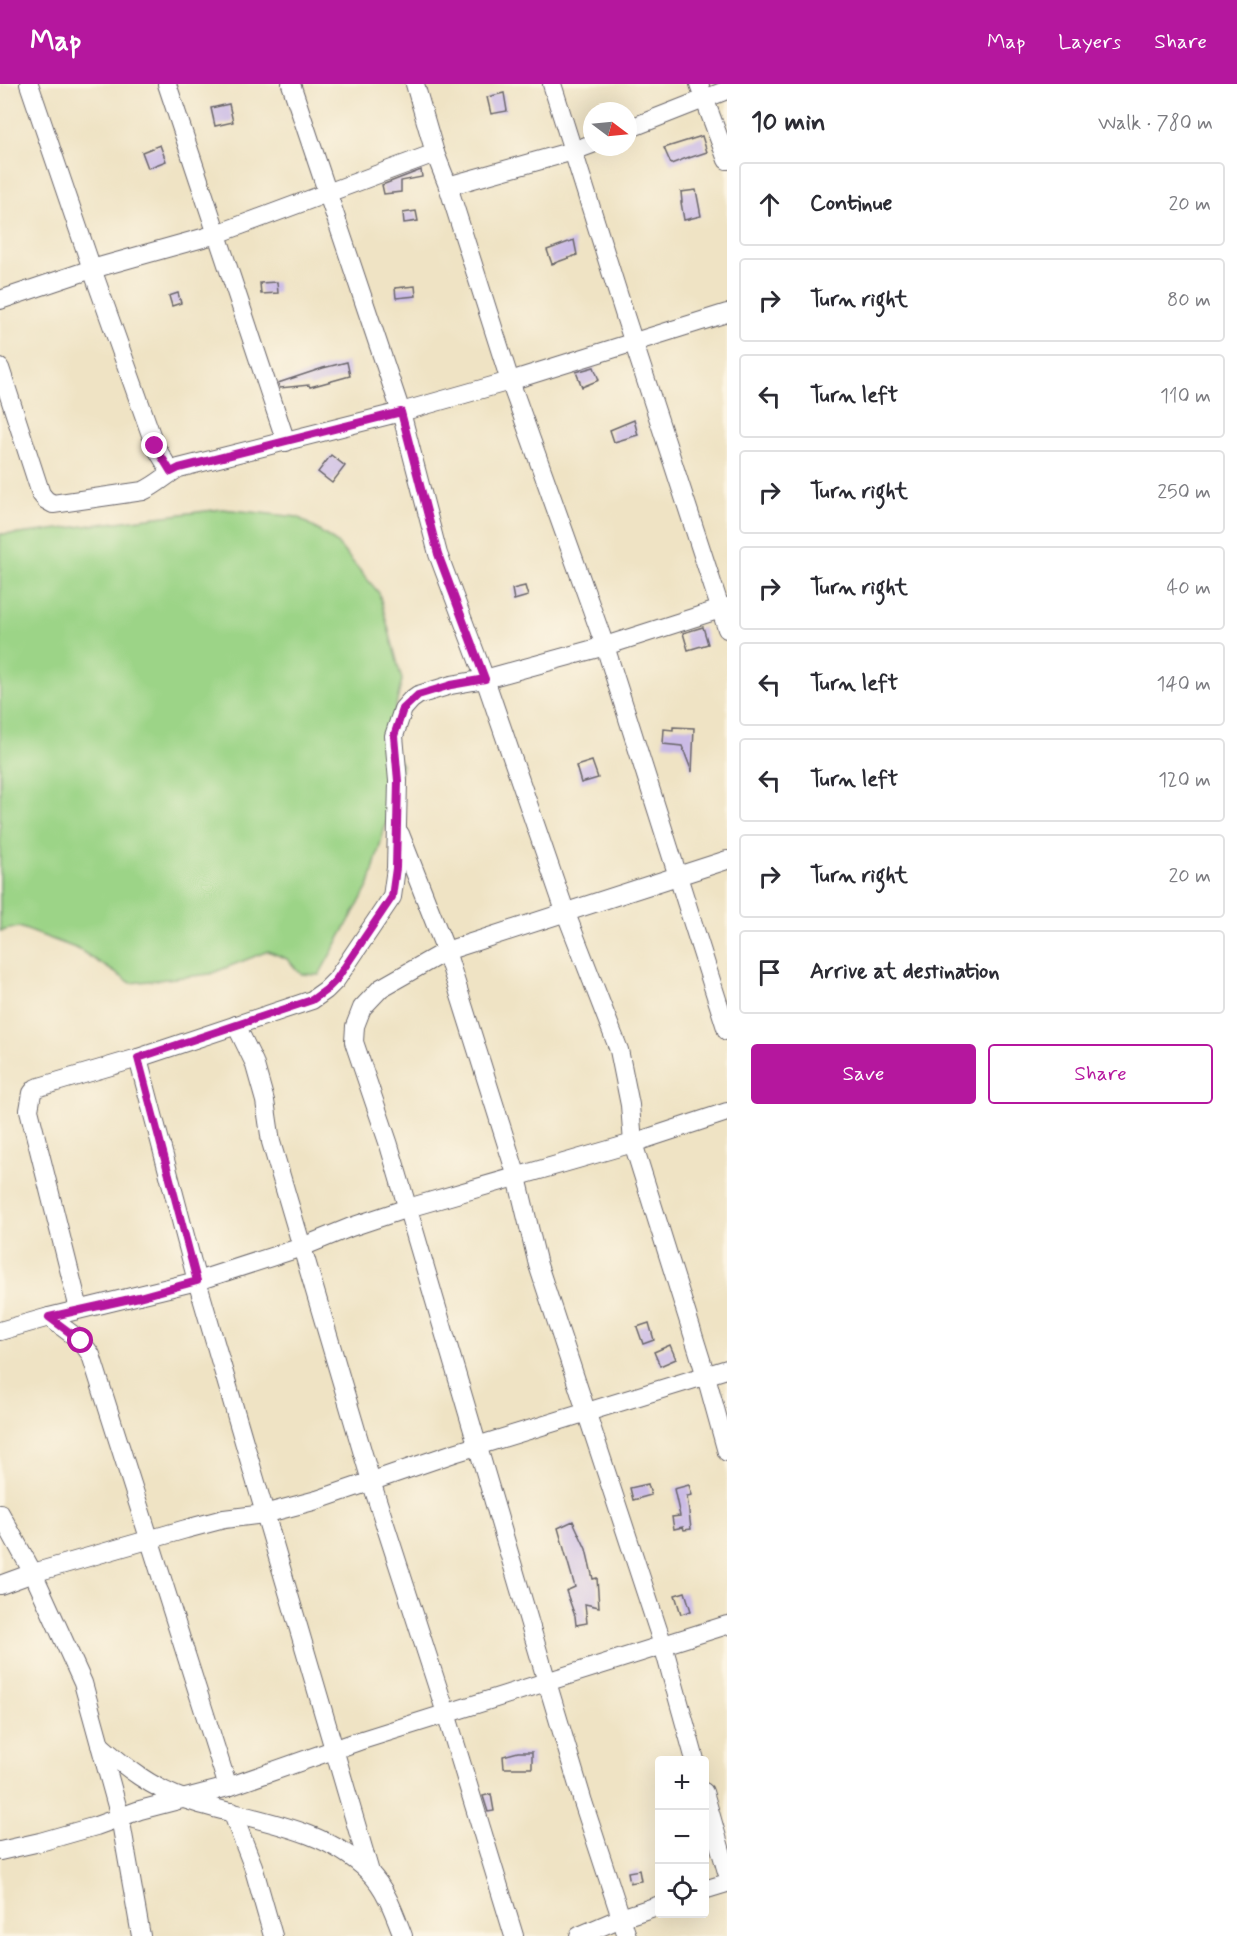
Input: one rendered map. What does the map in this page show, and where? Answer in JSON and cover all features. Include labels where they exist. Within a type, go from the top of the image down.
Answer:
[{"type":"street","points":[[29,84],[155,446],[171,472]]},
{"type":"street","points":[[167,84],[286,442]]},
{"type":"street","points":[[291,84],[401,412],[438,554],[485,679],[565,911],[618,1050],[629,1096],[633,1143],[706,1376],[727,1452]]},
{"type":"street","points":[[415,84],[435,153],[448,186],[510,381],[605,646],[727,1031]]},
{"type":"street","points":[[552,84],[634,341],[724,608],[727,629]]},
{"type":"street","points":[[637,124],[702,91],[727,90]]},
{"type":"street","points":[[702,91],[727,160]]},
{"type":"street","points":[[448,186],[583,147]]},
{"type":"street","points":[[0,300],[92,269],[217,234],[435,153]]},
{"type":"street","points":[[0,368],[41,494],[53,504],[143,491],[156,486],[179,468],[401,412],[510,381],[727,313]]},
{"type":"street","points":[[78,1309],[29,1110],[32,1093],[36,1088],[43,1084],[138,1058],[312,1000],[336,980],[392,897],[396,868],[398,781],[394,736],[403,709],[418,695],[605,646],[724,608]]},
{"type":"street","points":[[396,826],[446,951],[517,1177],[536,1256],[663,1645],[695,1756]]},
{"type":"street","points":[[627,1936],[583,1802],[408,1208],[354,1042],[355,1026],[362,1008],[381,988],[446,951],[727,860]]},
{"type":"street","points":[[236,1025],[254,1062],[265,1101],[271,1142],[371,1481],[446,1713],[514,1936]]},
{"type":"street","points":[[138,1058],[197,1281],[370,1872],[395,1913],[403,1936]]},
{"type":"street","points":[[0,1331],[78,1309],[139,1297],[197,1281],[302,1247],[351,1227],[408,1208],[633,1143],[727,1112]]},
{"type":"street","points":[[49,1317],[81,1341],[91,1355],[228,1787]]},
{"type":"street","points":[[0,1585],[33,1573],[224,1520],[264,1514],[317,1500],[478,1446],[727,1369]]},
{"type":"street","points":[[0,1513],[33,1573],[77,1667],[120,1817],[141,1936]]},
{"type":"street","points":[[2,1846],[62,1835],[228,1787],[335,1749],[727,1625]]},
{"type":"street","points":[[100,1745],[141,1777],[183,1799],[267,1821],[309,1835],[346,1854],[370,1872]]},
{"type":"street","points":[[709,1807],[727,1872]]},
{"type":"street","points":[[232,1812],[253,1866],[273,1936]]},
{"type":"street","points":[[709,1889],[727,1883]]},
{"type":"street","points":[[579,1936],[655,1907]]},
{"type":"green space","points":[[222,509],[298,517],[336,542],[379,593],[402,680],[387,744],[402,765],[369,885],[319,975],[301,974],[287,959],[268,951],[210,974],[131,983],[78,949],[19,927],[0,931],[0,534],[19,534]]},
{"type":"building","points":[[504,93],[507,111],[491,114],[487,97]]},
{"type":"building","points":[[229,104],[233,122],[215,126],[211,108]]},
{"type":"building","points":[[702,136],[707,152],[671,164],[664,148]]},
{"type":"building","points":[[160,145],[166,161],[148,168],[142,152]]},
{"type":"building","points":[[421,170],[422,177],[401,181],[401,192],[384,194],[382,185]]},
{"type":"building","points":[[696,190],[701,216],[684,220],[681,192]]},
{"type":"building","points":[[416,211],[418,221],[404,223],[403,213]]},
{"type":"building","points":[[574,240],[577,255],[552,264],[547,250]]},
{"type":"building","points":[[277,282],[278,293],[261,294],[260,283]]},
{"type":"building","points":[[415,286],[416,296],[396,298],[395,288]]},
{"type":"building","points":[[178,293],[181,303],[172,306],[169,296]]},
{"type":"building","points":[[347,362],[350,376],[310,387],[309,385],[280,388],[278,383],[323,368]]},
{"type":"building","points":[[594,367],[599,380],[582,387],[576,372]]},
{"type":"building","points":[[634,420],[638,435],[614,442],[610,430]]},
{"type":"building","points":[[331,455],[345,466],[332,483],[318,472]]},
{"type":"building","points":[[525,586],[528,596],[514,600],[512,589]]},
{"type":"building","points":[[703,627],[708,644],[688,650],[683,633]]},
{"type":"building","points":[[673,727],[694,728],[692,772],[682,746],[663,744],[664,729],[673,730]]},
{"type":"building","points":[[592,761],[598,778],[581,783],[576,766]]},
{"type":"building","points":[[649,1323],[654,1340],[643,1344],[637,1327]]},
{"type":"building","points":[[670,1345],[676,1359],[660,1366],[654,1352]]},
{"type":"building","points":[[648,1484],[651,1495],[633,1500],[630,1488]]},
{"type":"building","points":[[689,1485],[692,1495],[687,1496],[691,1529],[684,1530],[683,1527],[674,1529],[672,1517],[680,1516],[674,1489]]},
{"type":"building","points":[[573,1521],[586,1549],[593,1579],[597,1578],[599,1607],[585,1604],[587,1623],[576,1625],[566,1591],[575,1587],[558,1528]]},
{"type":"building","points":[[685,1592],[691,1611],[681,1614],[675,1595]]},
{"type":"building","points":[[518,1752],[532,1752],[532,1768],[504,1768],[503,1756]]},
{"type":"building","points":[[491,1794],[494,1811],[488,1812],[483,1796]]},
{"type":"building","points":[[639,1870],[641,1881],[630,1883],[628,1872]]},
{"type":"route","points":[[81,1341],[49,1317],[139,1297],[197,1281],[138,1058],[312,1000],[336,980],[392,897],[396,868],[398,781],[394,736],[403,709],[418,695],[451,685],[485,679],[438,554],[401,412],[179,468],[171,472],[155,446]]}]
